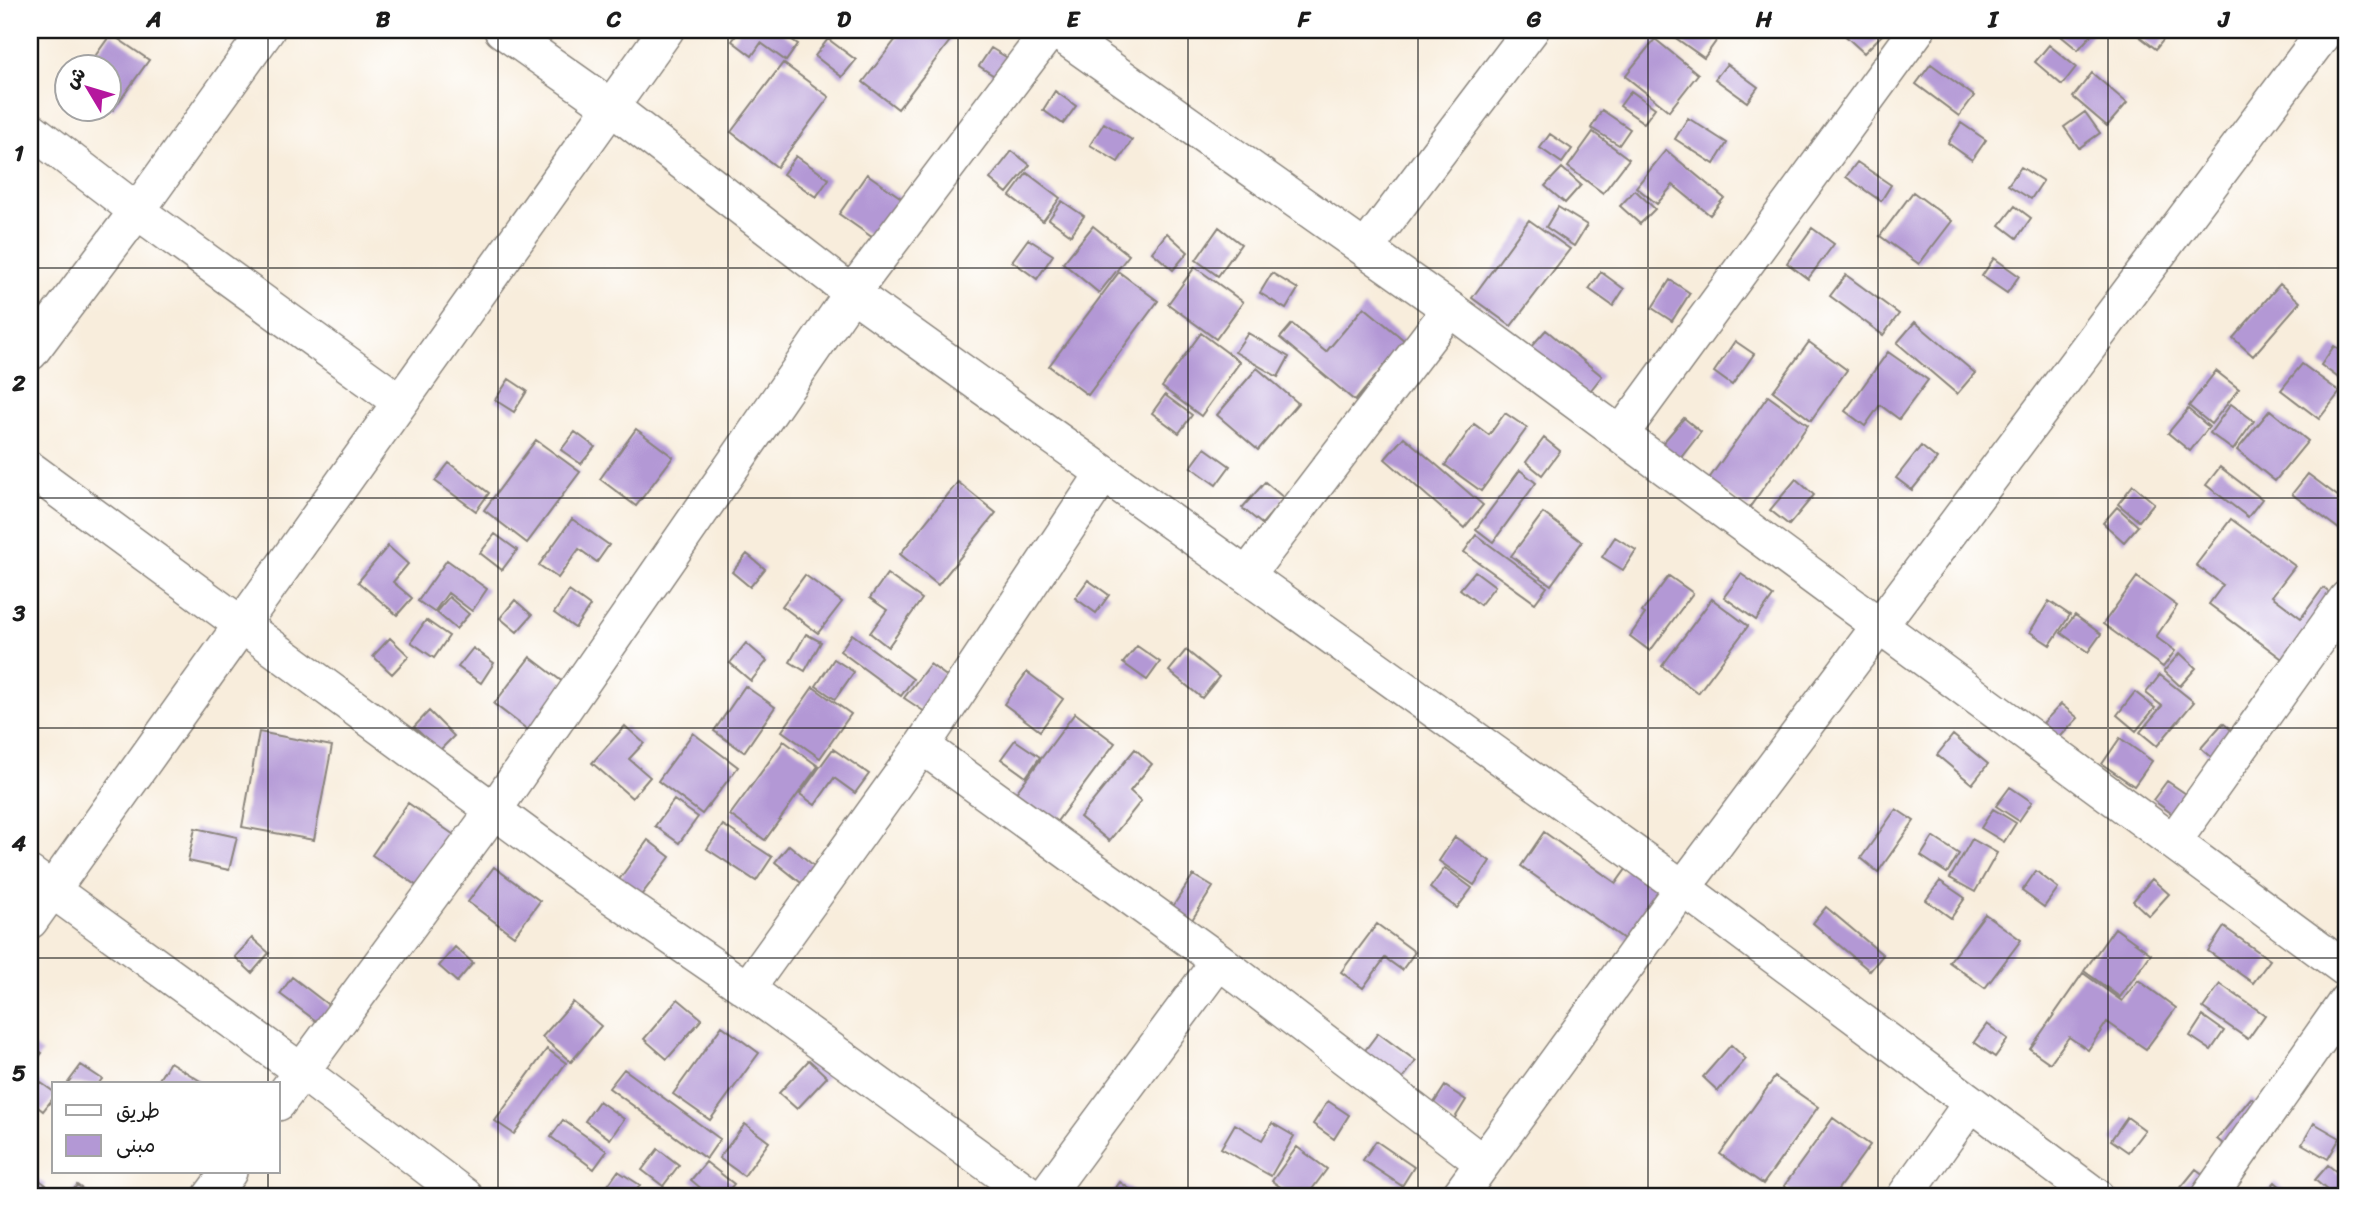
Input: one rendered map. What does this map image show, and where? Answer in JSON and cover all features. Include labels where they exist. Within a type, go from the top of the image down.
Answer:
[{"type":"street","points":[[30,354],[267,30]]},
{"type":"street","points":[[502,30],[611,107],[852,293],[1683,888],[2096,1196]]},
{"type":"street","points":[[30,920],[41,882],[240,625],[666,30]]},
{"type":"street","points":[[280,1100],[494,810],[852,293],[1053,30],[1450,309],[2347,970]]},
{"type":"street","points":[[1366,248],[1531,30]]},
{"type":"street","points":[[1621,434],[1917,30]]},
{"type":"street","points":[[1459,1196],[1683,888],[1882,626],[2326,30],[2347,45]]},
{"type":"street","points":[[30,129],[137,211],[400,402]]},
{"type":"street","points":[[1247,575],[1450,309]]},
{"type":"street","points":[[30,469],[587,879],[747,989],[1032,1196]]},
{"type":"street","points":[[747,989],[922,747],[1104,473]]},
{"type":"street","points":[[2173,842],[2347,598]]},
{"type":"street","points":[[922,747],[1219,961],[1483,1163]]},
{"type":"street","points":[[41,882],[301,1071],[465,1196]]},
{"type":"street","points":[[1045,1196],[1219,961]]},
{"type":"street","points":[[2208,1196],[2347,1000]]},
{"type":"street","points":[[1905,1196],[1971,1103]]},
{"type":"street","points":[[211,1196],[228,1174]]},
{"type":"building","points":[[740,30],[777,30],[798,44],[786,61],[761,43],[752,56],[732,41]]},
{"type":"building","points":[[903,30],[952,30],[956,33],[898,109],[863,82]]},
{"type":"building","points":[[1667,30],[1724,30],[1704,58]]},
{"type":"building","points":[[1839,30],[1887,30],[1864,53]]},
{"type":"building","points":[[2088,30],[2092,34],[2078,50],[2056,32]]},
{"type":"building","points":[[2131,30],[2171,30],[2156,49]]},
{"type":"building","points":[[111,34],[149,60],[122,98],[122,52],[98,52]]},
{"type":"building","points":[[828,39],[856,60],[842,77],[815,56]]},
{"type":"building","points":[[1655,39],[1698,74],[1669,111],[1625,76]]},
{"type":"building","points":[[2049,45],[2076,67],[2062,85],[2035,62]]},
{"type":"building","points":[[991,48],[1011,60],[999,79],[979,66]]},
{"type":"building","points":[[783,63],[829,97],[777,167],[731,132]]},
{"type":"building","points":[[1727,64],[1758,87],[1747,102],[1715,79]]},
{"type":"building","points":[[1931,64],[1974,96],[1959,116],[1916,84]]},
{"type":"building","points":[[2092,73],[2127,103],[2107,126],[2073,97]]},
{"type":"building","points":[[1055,91],[1076,106],[1063,124],[1043,110]]},
{"type":"building","points":[[1631,91],[1655,108],[1644,123],[1620,106]]},
{"type":"building","points":[[1602,110],[1630,129],[1619,145],[1591,128]]},
{"type":"building","points":[[2085,112],[2100,133],[2079,148],[2064,127]]},
{"type":"building","points":[[1688,118],[1727,143],[1714,164],[1675,139]]},
{"type":"building","points":[[1104,123],[1132,140],[1118,162],[1090,145]]},
{"type":"building","points":[[1961,123],[1986,140],[1972,160],[1948,143]]},
{"type":"building","points":[[1593,132],[1629,159],[1603,193],[1568,167]]},
{"type":"building","points":[[1550,134],[1572,149],[1562,163],[1540,148]]},
{"type":"building","points":[[1666,150],[1724,198],[1710,215],[1673,185],[1657,204],[1636,187]]},
{"type":"building","points":[[1012,151],[1030,165],[1007,193],[990,179]]},
{"type":"building","points":[[796,156],[829,179],[816,197],[783,174]]},
{"type":"building","points":[[1857,162],[1891,185],[1881,201],[1846,177]]},
{"type":"building","points":[[2021,167],[2043,181],[2031,199],[2008,185]]},
{"type":"building","points":[[1562,168],[1581,185],[1565,203],[1545,186]]},
{"type":"building","points":[[1027,173],[1060,198],[1043,221],[1010,196]]},
{"type":"building","points":[[867,174],[907,202],[879,242],[839,214]]},
{"type":"building","points":[[1635,190],[1655,209],[1640,224],[1620,206]]},
{"type":"building","points":[[1913,192],[1952,221],[1919,264],[1880,236]]},
{"type":"building","points":[[1062,201],[1084,216],[1071,235],[1049,219]]},
{"type":"building","points":[[2015,206],[2031,218],[2017,238],[2000,225]]},
{"type":"building","points":[[1558,207],[1587,225],[1574,246],[1546,227]]},
{"type":"building","points":[[1529,220],[1570,249],[1511,326],[1472,298]]},
{"type":"building","points":[[1093,226],[1129,255],[1099,293],[1063,263]]},
{"type":"building","points":[[1219,227],[1241,244],[1218,276],[1196,260]]},
{"type":"building","points":[[1812,228],[1834,244],[1808,279],[1787,263]]},
{"type":"building","points":[[1167,233],[1188,252],[1173,270],[1152,252]]},
{"type":"building","points":[[1028,239],[1053,255],[1037,279],[1012,261]]},
{"type":"building","points":[[1994,258],[2019,276],[2007,293],[1982,276]]},
{"type":"building","points":[[1195,267],[1243,302],[1216,339],[1168,304]]},
{"type":"building","points":[[1119,272],[1158,301],[1088,395],[1049,366]]},
{"type":"building","points":[[1601,272],[1624,289],[1613,306],[1589,289]]},
{"type":"building","points":[[1272,273],[1298,289],[1286,309],[1260,293]]},
{"type":"building","points":[[1846,275],[1899,314],[1883,335],[1830,296]]},
{"type":"building","points":[[1670,280],[1690,293],[1672,321],[1652,308]]},
{"type":"building","points":[[2280,284],[2300,302],[2253,356],[2233,338]]},
{"type":"building","points":[[1364,307],[1405,341],[1355,401],[1280,338],[1292,324],[1326,352]]},
{"type":"building","points":[[1915,322],[1975,373],[1957,394],[1897,343]]},
{"type":"building","points":[[1546,330],[1602,376],[1586,396],[1529,349]]},
{"type":"building","points":[[1201,333],[1240,362],[1201,416],[1162,387]]},
{"type":"building","points":[[1248,333],[1289,357],[1278,377],[1235,352]]},
{"type":"building","points":[[1735,341],[1754,354],[1732,385],[1714,372]]},
{"type":"building","points":[[1809,342],[1847,370],[1811,420],[1773,391]]},
{"type":"building","points":[[2334,346],[2347,354],[2347,377],[2344,382],[2321,365]]},
{"type":"building","points":[[1888,352],[1928,380],[1899,419],[1880,405],[1865,426],[1845,411]]},
{"type":"building","points":[[2302,364],[2340,392],[2319,419],[2281,390]]},
{"type":"building","points":[[1257,368],[1298,403],[1258,450],[1217,415]]},
{"type":"building","points":[[2216,371],[2239,389],[2211,424],[2189,406]]},
{"type":"building","points":[[509,379],[527,391],[514,412],[495,400]]},
{"type":"building","points":[[1165,395],[1192,415],[1179,433],[1152,413]]},
{"type":"building","points":[[1768,396],[1808,425],[1749,508],[1708,480]]},
{"type":"building","points":[[2231,404],[2254,421],[2233,450],[2210,433]]},
{"type":"building","points":[[2188,409],[2209,427],[2190,451],[2168,433]]},
{"type":"building","points":[[2270,410],[2308,441],[2275,481],[2237,450]]},
{"type":"building","points":[[1505,413],[1527,428],[1481,491],[1445,465],[1474,424],[1489,435]]},
{"type":"building","points":[[1684,418],[1701,432],[1679,460],[1661,445]]},
{"type":"building","points":[[636,429],[673,457],[636,506],[600,479]]},
{"type":"building","points":[[575,432],[595,447],[581,464],[561,450]]},
{"type":"building","points":[[1404,437],[1483,505],[1464,528],[1385,459]]},
{"type":"building","points":[[1544,438],[1560,451],[1542,475],[1526,462]]},
{"type":"building","points":[[536,440],[580,472],[527,543],[484,510]]},
{"type":"building","points":[[1921,446],[1937,459],[1912,490],[1896,478]]},
{"type":"building","points":[[1205,448],[1230,466],[1216,485],[1191,467]]},
{"type":"building","points":[[449,463],[489,493],[476,511],[435,481]]},
{"type":"building","points":[[2220,467],[2262,499],[2248,517],[2206,485]]},
{"type":"building","points":[[1520,470],[1536,483],[1493,542],[1476,529]]},
{"type":"building","points":[[2308,474],[2347,503],[2347,535],[2292,494]]},
{"type":"building","points":[[1796,479],[1814,495],[1789,525],[1770,510]]},
{"type":"building","points":[[958,482],[996,513],[938,585],[900,554]]},
{"type":"building","points":[[1265,482],[1284,498],[1262,524],[1242,508]]},
{"type":"building","points":[[2133,485],[2154,503],[2139,521],[2118,504]]},
{"type":"building","points":[[2117,507],[2138,526],[2124,542],[2103,523]]},
{"type":"building","points":[[1543,513],[1582,542],[1551,585],[1511,556]]},
{"type":"building","points":[[572,519],[609,545],[597,562],[579,549],[558,578],[539,565]]},
{"type":"building","points":[[2231,519],[2295,566],[2272,596],[2301,618],[2323,588],[2338,599],[2289,664],[2209,604],[2223,585],[2196,565]]},
{"type":"building","points":[[495,534],[517,550],[502,570],[480,553]]},
{"type":"building","points":[[1476,535],[1547,587],[1535,603],[1464,552]]},
{"type":"building","points":[[1615,537],[1636,550],[1623,570],[1602,557]]},
{"type":"building","points":[[388,546],[408,564],[393,582],[412,598],[397,615],[358,582]]},
{"type":"building","points":[[747,554],[765,569],[750,587],[732,572]]},
{"type":"building","points":[[447,560],[487,589],[472,611],[448,593],[434,612],[418,601]]},
{"type":"building","points":[[1475,571],[1495,586],[1480,605],[1460,589]]},
{"type":"building","points":[[887,574],[922,599],[888,647],[870,633],[887,610],[870,598]]},
{"type":"building","points":[[1741,574],[1773,596],[1756,620],[1724,597]]},
{"type":"building","points":[[805,575],[842,602],[818,633],[782,606]]},
{"type":"building","points":[[1669,576],[1693,593],[1650,651],[1630,636],[1645,614],[1642,612]]},
{"type":"building","points":[[2137,577],[2177,606],[2156,637],[2175,651],[2163,667],[2103,624]]},
{"type":"building","points":[[1088,580],[1109,595],[1096,613],[1075,598]]},
{"type":"building","points":[[569,591],[590,606],[575,628],[554,613]]},
{"type":"building","points":[[449,597],[469,614],[456,629],[436,612]]},
{"type":"building","points":[[1712,599],[1748,626],[1698,693],[1662,666]]},
{"type":"building","points":[[515,600],[532,615],[517,632],[500,618]]},
{"type":"building","points":[[2049,601],[2070,615],[2050,645],[2030,632]]},
{"type":"building","points":[[2075,615],[2101,634],[2088,652],[2061,633]]},
{"type":"building","points":[[426,620],[449,636],[434,658],[411,642]]},
{"type":"building","points":[[806,634],[821,642],[805,671],[790,662]]},
{"type":"building","points":[[852,634],[913,679],[901,696],[840,651]]},
{"type":"building","points":[[390,638],[409,656],[392,674],[373,656]]},
{"type":"building","points":[[746,643],[767,661],[751,681],[730,663]]},
{"type":"building","points":[[1137,646],[1160,662],[1147,680],[1123,663]]},
{"type":"building","points":[[473,648],[494,663],[481,683],[458,667]]},
{"type":"building","points":[[1186,650],[1219,677],[1202,698],[1169,671]]},
{"type":"building","points":[[2180,653],[2196,668],[2180,686],[2164,671]]},
{"type":"building","points":[[530,657],[577,693],[541,740],[494,704]]},
{"type":"building","points":[[834,659],[854,672],[835,699],[816,686]]},
{"type":"building","points":[[930,664],[949,678],[925,712],[904,698]]},
{"type":"building","points":[[1027,672],[1063,699],[1040,731],[1004,704]]},
{"type":"building","points":[[2160,675],[2194,702],[2157,746],[2140,732],[2162,706],[2146,693]]},
{"type":"building","points":[[745,686],[775,707],[744,752],[714,731]]},
{"type":"building","points":[[813,687],[851,714],[820,758],[782,731]]},
{"type":"building","points":[[2135,692],[2155,708],[2136,731],[2117,715]]},
{"type":"building","points":[[2061,704],[2078,718],[2059,738],[2043,723]]},
{"type":"building","points":[[429,711],[454,736],[439,751],[414,727]]},
{"type":"building","points":[[1075,713],[1115,743],[1052,828],[1012,798]]},
{"type":"building","points":[[2223,723],[2238,736],[2216,761],[2201,748]]},
{"type":"building","points":[[625,726],[644,743],[629,759],[650,777],[632,798],[592,763]]},
{"type":"building","points":[[259,732],[332,746],[314,840],[242,827]]},
{"type":"building","points":[[693,733],[738,767],[702,814],[658,781]]},
{"type":"building","points":[[1953,735],[1988,764],[1972,784],[1937,755]]},
{"type":"building","points":[[2120,738],[2152,761],[2134,786],[2102,764]]},
{"type":"building","points":[[1015,740],[1040,757],[1026,777],[1001,759]]},
{"type":"building","points":[[784,741],[818,766],[765,840],[730,815]]},
{"type":"building","points":[[833,749],[869,774],[855,793],[834,778],[815,805],[800,794]]},
{"type":"building","points":[[1135,749],[1152,764],[1130,791],[1141,801],[1109,841],[1080,817]]},
{"type":"building","points":[[2167,781],[2192,798],[2178,818],[2153,800]]},
{"type":"building","points":[[2010,787],[2032,802],[2019,821],[1996,806]]},
{"type":"building","points":[[674,800],[698,817],[679,843],[655,826]]},
{"type":"building","points":[[408,803],[460,839],[423,890],[372,855]]},
{"type":"building","points":[[1896,809],[1914,821],[1878,872],[1861,858]]},
{"type":"building","points":[[1993,809],[2016,823],[2004,842],[1981,828]]},
{"type":"building","points":[[723,825],[772,857],[756,881],[707,849]]},
{"type":"building","points":[[195,828],[237,837],[229,870],[188,861]]},
{"type":"building","points":[[1544,832],[1616,883],[1639,851],[1663,890],[1627,941],[1521,866]]},
{"type":"building","points":[[1455,837],[1490,861],[1474,885],[1439,861]]},
{"type":"building","points":[[1933,837],[1959,854],[1947,873],[1921,856]]},
{"type":"building","points":[[1972,839],[1997,853],[1975,892],[1950,878]]},
{"type":"building","points":[[648,840],[670,857],[639,898],[618,881]]},
{"type":"building","points":[[789,845],[819,870],[805,886],[775,862]]},
{"type":"building","points":[[494,867],[540,901],[514,936],[468,902]]},
{"type":"building","points":[[1445,868],[1472,888],[1457,908],[1430,888]]},
{"type":"building","points":[[2036,871],[2058,888],[2044,907],[2022,891]]},
{"type":"building","points":[[1193,875],[1213,887],[1190,923],[1170,911]]},
{"type":"building","points":[[2152,879],[2169,894],[2149,916],[2133,901]]},
{"type":"building","points":[[1940,881],[1965,898],[1951,918],[1926,900]]},
{"type":"building","points":[[1826,907],[1883,955],[1870,971],[1813,923]]},
{"type":"building","points":[[1985,914],[2021,940],[1985,988],[1949,962]]},
{"type":"building","points":[[1377,924],[1415,952],[1402,970],[1385,958],[1363,988],[1341,972]]},
{"type":"building","points":[[2224,927],[2270,960],[2253,983],[2208,951]]},
{"type":"building","points":[[2115,928],[2151,954],[2120,997],[2084,971]]},
{"type":"building","points":[[252,938],[269,953],[252,973],[235,957]]},
{"type":"building","points":[[455,947],[473,963],[457,982],[439,966]]},
{"type":"building","points":[[2083,973],[2122,1001],[2138,980],[2176,1008],[2146,1049],[2107,1022],[2088,1050],[2069,1037],[2050,1063],[2030,1049]]},
{"type":"building","points":[[292,977],[331,1007],[319,1023],[280,994]]},
{"type":"building","points":[[2220,984],[2265,1015],[2248,1039],[2203,1008]]},
{"type":"building","points":[[678,999],[702,1019],[667,1059],[644,1039]]},
{"type":"building","points":[[573,1002],[601,1026],[571,1062],[542,1037]]},
{"type":"building","points":[[2203,1016],[2224,1031],[2211,1050],[2190,1036]]},
{"type":"building","points":[[1987,1024],[2008,1039],[1995,1057],[1974,1042]]},
{"type":"building","points":[[722,1026],[759,1053],[710,1120],[673,1094]]},
{"type":"building","points":[[1378,1033],[1416,1061],[1398,1085],[1360,1057]]},
{"type":"building","points":[[30,1044],[42,1053],[30,1069]]},
{"type":"building","points":[[1731,1045],[1746,1059],[1718,1091],[1703,1077]]},
{"type":"building","points":[[547,1049],[566,1063],[514,1134],[495,1121]]},
{"type":"building","points":[[809,1060],[827,1077],[797,1109],[779,1093]]},
{"type":"building","points":[[170,1062],[202,1082],[157,1082]]},
{"type":"building","points":[[81,1065],[102,1079],[100,1082],[68,1082]]},
{"type":"building","points":[[624,1069],[720,1139],[706,1159],[609,1088]]},
{"type":"building","points":[[30,1075],[52,1091],[52,1100],[43,1111],[30,1101]]},
{"type":"building","points":[[1775,1077],[1818,1107],[1763,1184],[1720,1154]]},
{"type":"building","points":[[1445,1086],[1466,1100],[1453,1121],[1432,1106]]},
{"type":"building","points":[[2251,1098],[2268,1112],[2234,1153],[2217,1139]]},
{"type":"building","points":[[599,1101],[624,1119],[610,1139],[585,1121]]},
{"type":"building","points":[[1328,1101],[1349,1115],[1334,1139],[1313,1124]]},
{"type":"building","points":[[2127,1117],[2145,1130],[2128,1152],[2111,1140]]},
{"type":"building","points":[[1833,1118],[1870,1145],[1833,1196],[1798,1196],[1784,1186]]},
{"type":"building","points":[[563,1120],[607,1151],[594,1169],[551,1137]]},
{"type":"building","points":[[1272,1123],[1294,1136],[1271,1176],[1221,1148],[1235,1124],[1262,1140]]},
{"type":"building","points":[[2314,1123],[2340,1138],[2328,1159],[2302,1144]]},
{"type":"building","points":[[745,1124],[769,1142],[744,1176],[719,1158]]},
{"type":"building","points":[[1376,1141],[1414,1167],[1402,1186],[1363,1160]]},
{"type":"building","points":[[1297,1147],[1327,1169],[1307,1196],[1293,1196],[1272,1181]]},
{"type":"building","points":[[658,1149],[679,1165],[663,1186],[642,1170]]},
{"type":"building","points":[[706,1162],[734,1184],[724,1196],[710,1196],[691,1180]]},
{"type":"building","points":[[2328,1165],[2347,1180],[2346,1196],[2334,1196],[2315,1180]]},
{"type":"building","points":[[2196,1169],[2213,1182],[2202,1196],[2174,1196]]},
{"type":"building","points":[[618,1171],[640,1185],[633,1196],[611,1196],[604,1191]]},
{"type":"building","points":[[30,1173],[46,1185],[38,1196],[30,1196]]},
{"type":"building","points":[[1120,1182],[1139,1196],[1110,1196]]},
{"type":"building","points":[[2275,1182],[2291,1196],[2263,1196]]},
{"type":"building","points":[[77,1185],[92,1196],[69,1196]]}]
